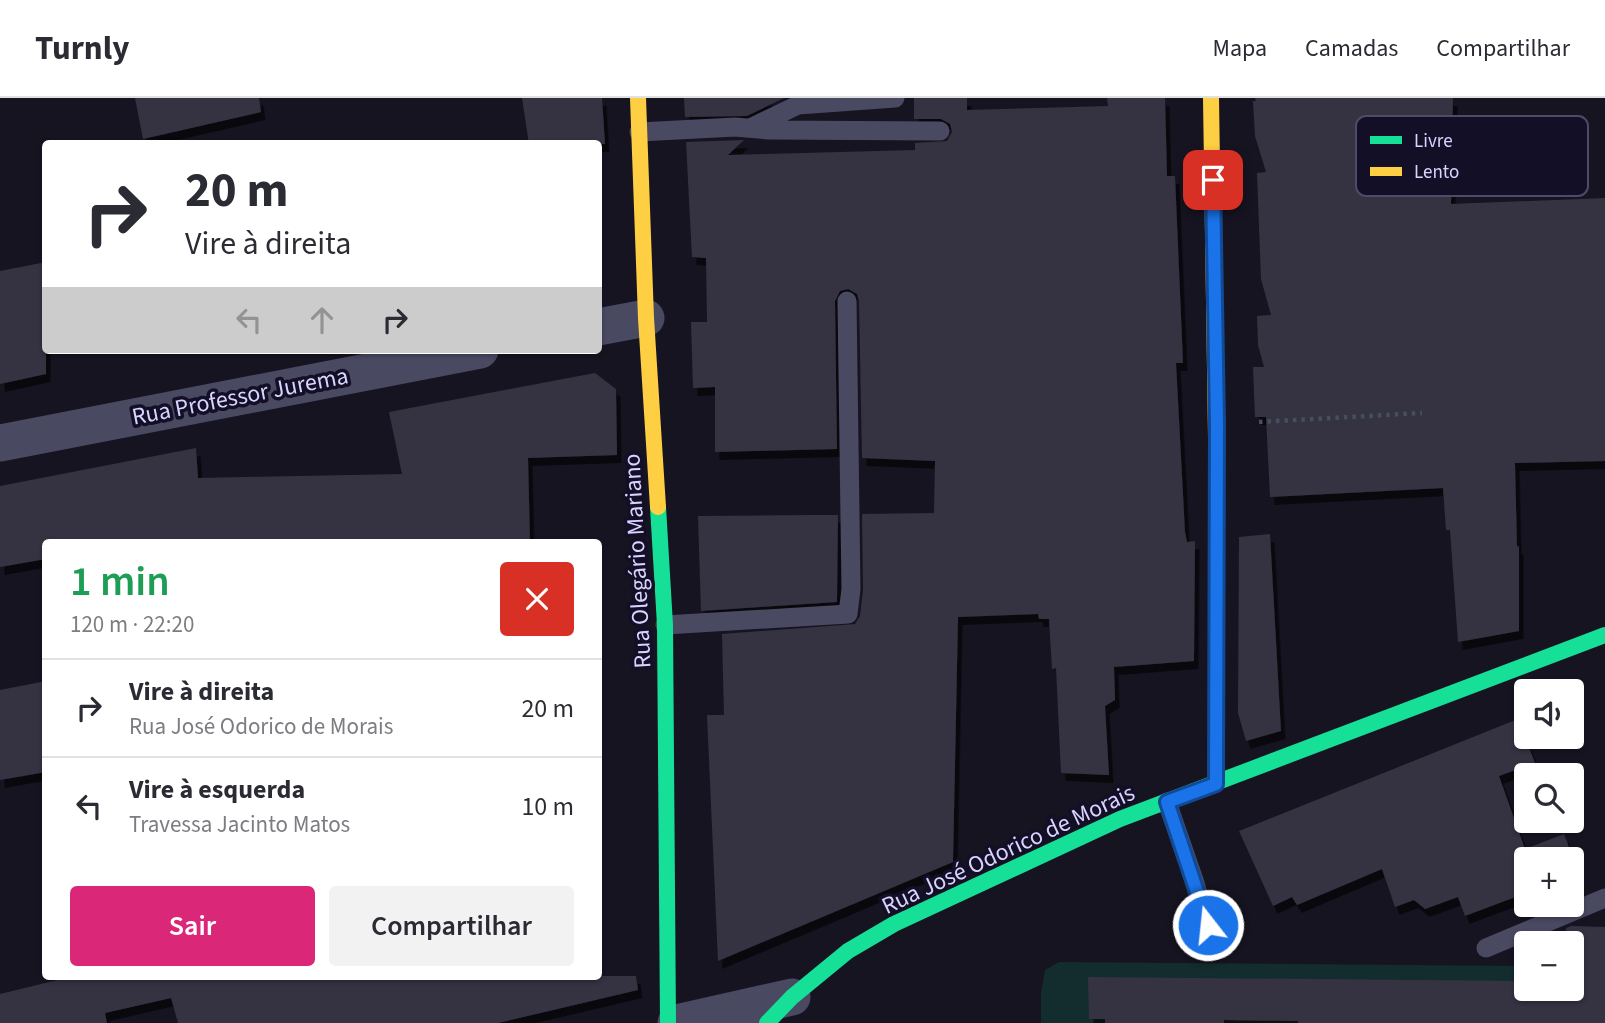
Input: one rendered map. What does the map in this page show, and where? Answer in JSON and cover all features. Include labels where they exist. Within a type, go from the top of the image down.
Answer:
[{"type":"street","name":"Rua Olegário Mariano","points":[[638,98],[646,318],[666,625],[668,1023]]},
{"type":"street","points":[[1212,98],[1217,424],[1216,784]]},
{"type":"street","points":[[602,326],[646,318]]},
{"type":"street","name":"Rua Professor Jurema","points":[[0,443],[459,354]]},
{"type":"street","name":"Rua José Odorico de Morais","points":[[767,1023],[792,997],[848,951],[894,924],[1120,819],[1605,635]]},
{"type":"street","points":[[676,1023],[792,997]]},
{"type":"lane","points":[[749,128],[798,105],[895,98]]},
{"type":"lane","points":[[639,132],[709,127],[940,131]]},
{"type":"lane","points":[[666,625],[848,614],[851,589],[847,301]]},
{"type":"lane","points":[[1167,802],[1214,948]]},
{"type":"lane","points":[[1486,948],[1605,898]]},
{"type":"path","points":[[1217,424],[1422,413]]},
{"type":"green space","points":[[1059,962],[1514,966],[1514,1001],[1584,1001],[1584,976],[1605,976],[1605,1023],[1041,1023],[1041,993],[1045,970]]},
{"type":"building","points":[[135,98],[259,98],[261,112],[143,139]]},
{"type":"building","points":[[522,98],[602,98],[605,144],[602,144],[602,140],[528,140]]},
{"type":"building","points":[[684,98],[784,98],[747,116],[685,117]]},
{"type":"building","points":[[914,98],[967,98],[967,110],[1108,106],[1107,98],[1165,98],[1167,176],[1175,176],[1183,363],[1176,363],[1185,532],[1187,542],[1195,541],[1194,661],[1114,667],[1115,700],[1105,706],[1109,775],[1061,773],[1056,668],[1052,669],[1049,619],[1039,619],[1038,614],[958,617],[953,862],[718,961],[707,715],[724,715],[722,634],[855,624],[860,616],[863,590],[862,514],[934,513],[935,461],[862,458],[859,301],[857,294],[848,289],[840,291],[835,301],[837,449],[715,452],[715,387],[693,388],[691,322],[707,322],[706,258],[692,257],[686,142],[744,140],[728,155],[915,150],[915,143],[947,141],[952,132],[950,124],[941,119],[914,119]]},
{"type":"building","points":[[1255,98],[1453,98],[1453,116],[1356,116],[1356,196],[1451,196],[1451,204],[1605,198],[1605,461],[1515,463],[1519,631],[1458,642],[1450,530],[1446,530],[1443,488],[1270,497],[1266,417],[1255,417],[1253,367],[1264,367],[1258,345],[1257,316],[1271,315],[1261,279],[1257,173],[1266,172],[1255,136],[1253,101],[1256,101]]},
{"type":"building","points":[[42,263],[42,354],[46,354],[46,374],[0,384],[0,271]]},
{"type":"building","points":[[595,373],[616,389],[617,455],[528,458],[530,539],[42,539],[42,560],[0,567],[0,486],[196,448],[198,478],[402,474],[389,412]]},
{"type":"building","points":[[838,515],[837,602],[701,611],[698,516]]},
{"type":"building","points":[[1270,534],[1281,731],[1246,741],[1238,713],[1239,537]]},
{"type":"building","points":[[42,682],[42,773],[0,780],[0,690]]},
{"type":"building","points":[[1514,721],[1514,749],[1530,749],[1535,763],[1514,763],[1514,771],[1499,776],[1514,818],[1514,833],[1519,833],[1524,847],[1514,847],[1514,898],[1465,916],[1458,897],[1425,909],[1414,900],[1395,907],[1382,869],[1297,905],[1292,897],[1273,906],[1239,831]]},
{"type":"building","points":[[1564,834],[1569,847],[1530,847]]},
{"type":"building","points":[[1605,927],[1605,1023],[1298,1023],[1224,1020],[1224,1023],[1105,1023],[1105,1019],[1089,1019],[1088,977],[1514,981],[1514,1001],[1584,1001],[1584,931],[1566,931],[1566,928]]},
{"type":"building","points":[[602,976],[636,976],[638,990],[498,1023],[178,1023],[171,998],[105,1013],[107,1023],[0,1023],[0,994],[58,980],[602,980]]},
{"type":"traffic: fast","points":[[1216,784],[1217,504]]},
{"type":"traffic: fast","points":[[658,507],[665,625],[668,1023]]},
{"type":"traffic: fast","points":[[767,1023],[792,997],[848,951],[894,924],[1120,819],[1605,635]]},
{"type":"traffic: slow","points":[[638,98],[646,318],[658,507]]},
{"type":"traffic: slow","points":[[1211,98],[1217,504]]},
{"type":"route","points":[[1208,925],[1167,802],[1216,784],[1217,424],[1213,180]]}]
